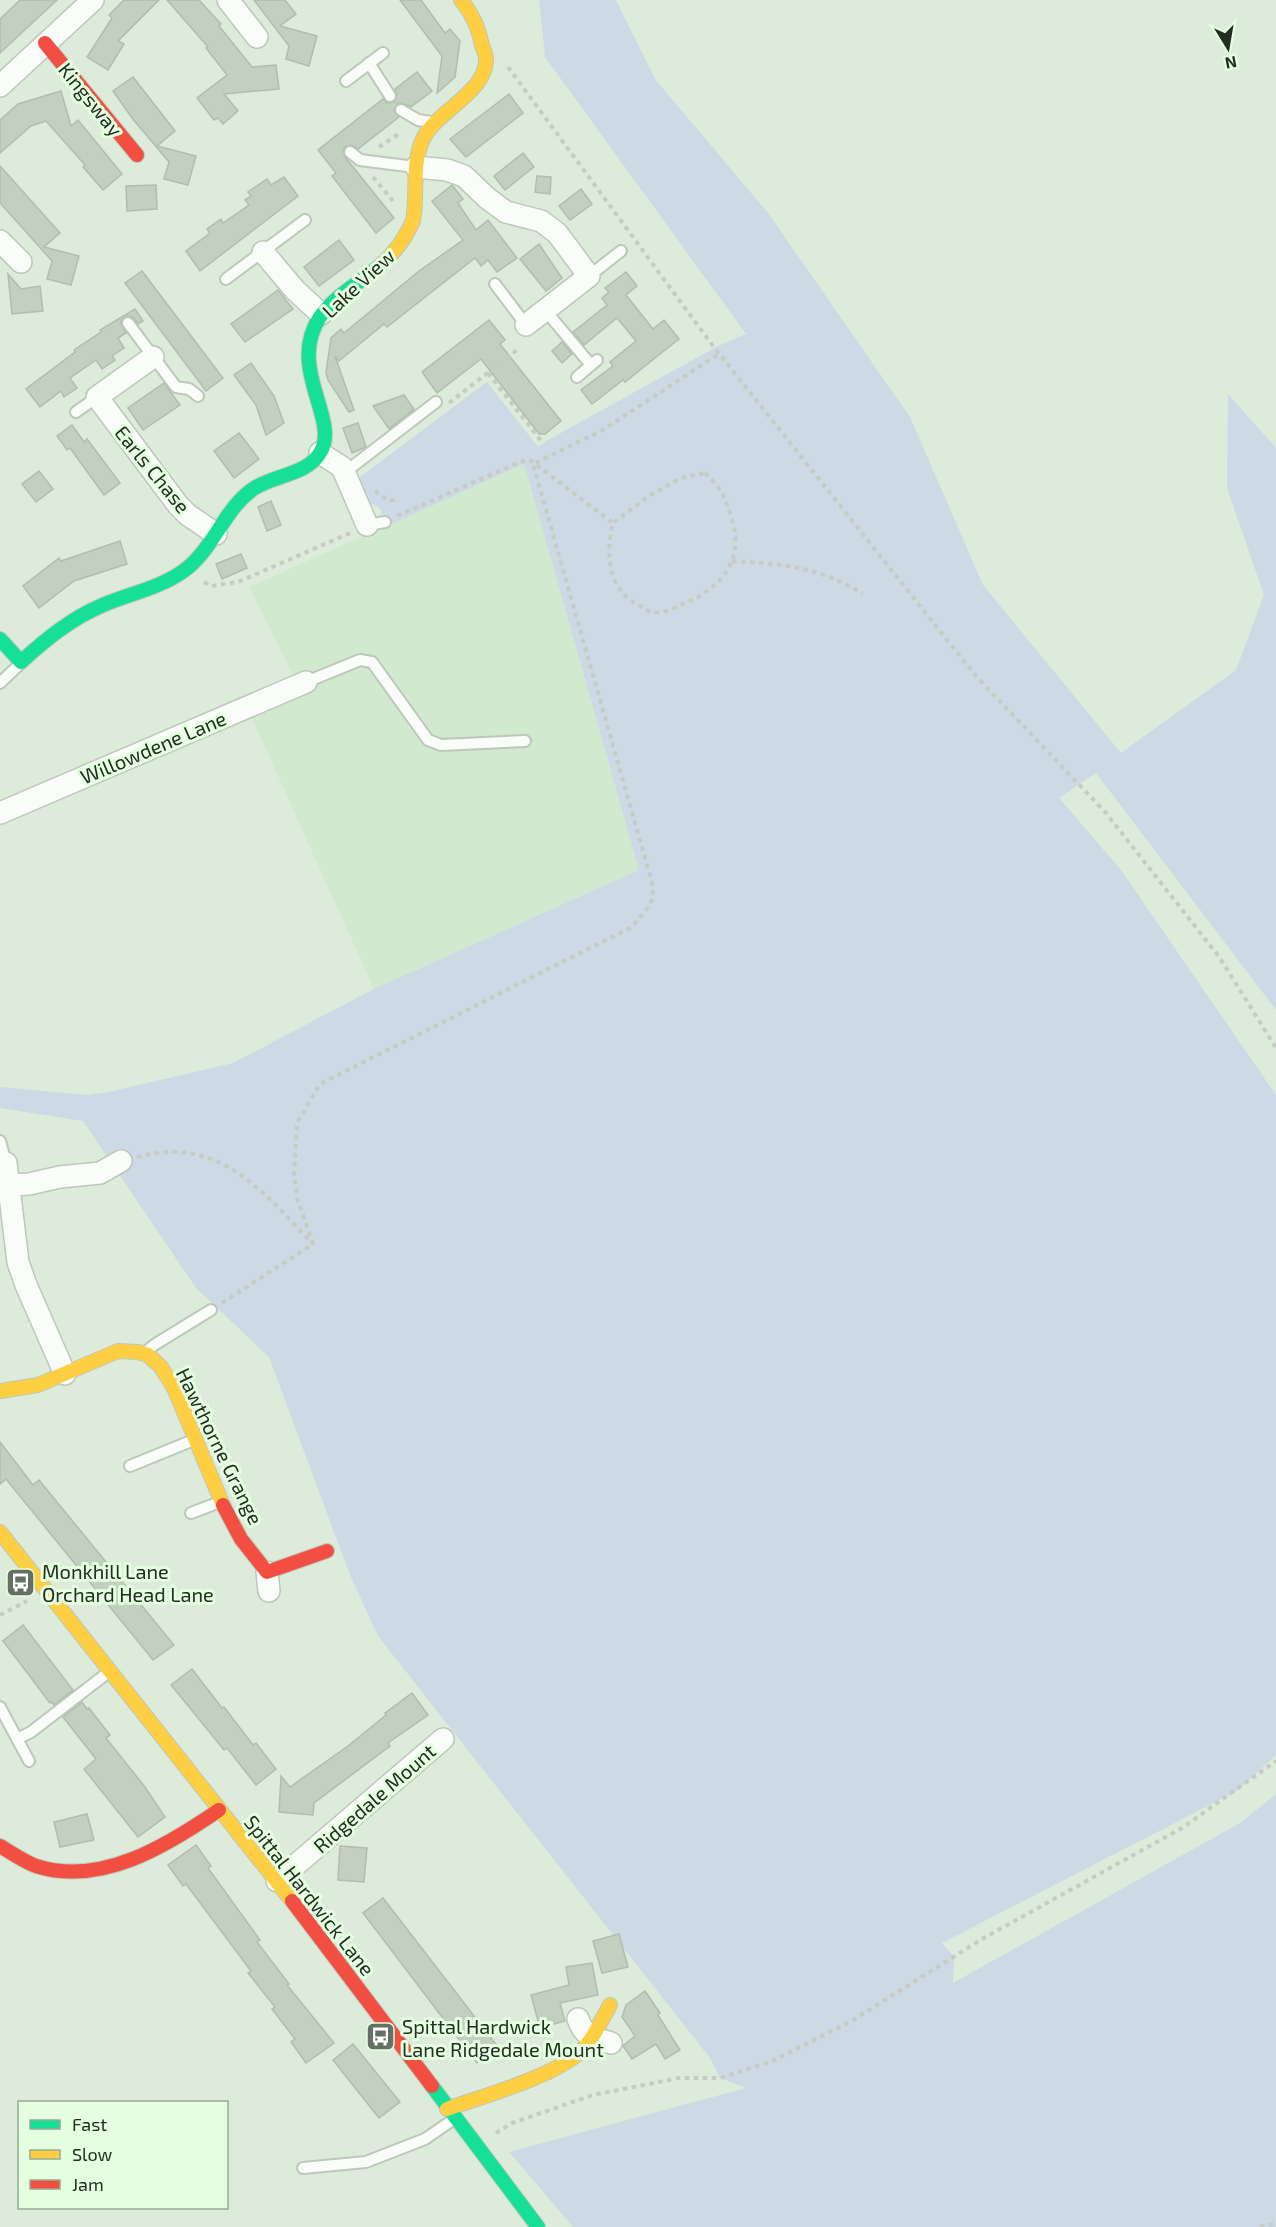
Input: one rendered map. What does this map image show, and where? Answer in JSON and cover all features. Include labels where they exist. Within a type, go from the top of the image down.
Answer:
[{"type":"street","name":"Kingsway","points":[[0,86],[93,0]]},
{"type":"street","points":[[228,0],[257,37]]},
{"type":"street","points":[[461,0],[480,26],[486,59]]},
{"type":"street","name":"Kingsway","points":[[45,43],[137,155]]},
{"type":"street","name":"Lake View","points":[[321,453],[325,437],[311,382],[308,342],[321,314],[394,251],[409,230],[421,142],[432,122],[470,93],[480,77],[486,59]]},
{"type":"street","points":[[416,167],[447,170],[464,176],[506,212],[541,221],[557,232],[589,276],[526,325]]},
{"type":"street","points":[[0,241],[21,262]]},
{"type":"street","points":[[263,252],[295,290],[321,314]]},
{"type":"street","points":[[97,397],[153,357]]},
{"type":"street","name":"Earls Chase","points":[[97,397],[178,505],[216,534]]},
{"type":"street","points":[[0,639],[21,662],[48,637],[89,611],[163,583],[184,571],[198,559],[240,501],[251,490],[313,462],[321,453],[337,463],[376,523]]},
{"type":"street","name":"Willowdene Lane","points":[[0,813],[306,682]]},
{"type":"street","points":[[9,1185],[100,1173],[121,1161]]},
{"type":"street","points":[[6,1163],[18,1262],[65,1374]]},
{"type":"street","points":[[0,1391],[38,1385],[118,1351],[146,1354]]},
{"type":"street","name":"Hawthorne Grange","points":[[146,1354],[156,1360],[177,1393],[220,1502],[268,1582],[327,1551]]},
{"type":"street","name":"Spittal Hardwick Lane","points":[[0,1532],[277,1881],[538,2227]]},
{"type":"street","name":"Ridgedale Mount","points":[[277,1881],[443,1738]]},
{"type":"street","points":[[0,1846],[37,1866],[73,1872],[111,1865],[154,1850],[191,1830],[219,1810]]},
{"type":"street","points":[[451,2114],[545,2072],[579,2053],[610,2005]]},
{"type":"street","points":[[578,2019],[582,2031],[611,2043]]},
{"type":"lane","points":[[346,81],[383,53]]},
{"type":"lane","points":[[369,63],[390,96]]},
{"type":"lane","points":[[401,110],[418,120],[432,122]]},
{"type":"lane","points":[[350,152],[360,160],[416,167]]},
{"type":"lane","points":[[226,279],[305,220]]},
{"type":"lane","points":[[589,276],[621,251]]},
{"type":"lane","points":[[495,284],[526,325]]},
{"type":"lane","points":[[545,310],[594,362],[577,377]]},
{"type":"lane","points":[[128,323],[176,387],[189,389],[198,396]]},
{"type":"lane","points":[[76,412],[97,397]]},
{"type":"lane","points":[[344,473],[436,402]]},
{"type":"lane","points":[[306,682],[360,660],[372,662],[428,740],[441,745],[525,741]]},
{"type":"lane","points":[[0,683],[21,662]]},
{"type":"lane","points":[[0,1141],[6,1163]]},
{"type":"lane","points":[[146,1354],[154,1345],[211,1310]]},
{"type":"lane","points":[[130,1466],[196,1439]]},
{"type":"lane","points":[[191,1513],[220,1502]]},
{"type":"lane","points":[[17,1739],[31,1732],[110,1671]]},
{"type":"lane","points":[[0,1707],[29,1761]]},
{"type":"lane","points":[[303,2168],[366,2162],[425,2139],[451,2114]]},
{"type":"path","points":[[486,59],[495,64],[504,62],[720,354],[975,675],[1106,813],[1220,958],[1276,1048]]},
{"type":"path","points":[[313,1244],[298,1201],[294,1176],[297,1123],[320,1084],[632,927],[653,900],[654,890],[533,464],[603,430],[720,354]]},
{"type":"path","points":[[488,373],[542,442]]},
{"type":"path","points":[[184,571],[210,586],[238,582],[520,462],[530,460],[613,523]]},
{"type":"path","points":[[705,473],[720,487],[736,532],[732,561],[725,576],[694,600],[670,610],[653,613],[633,603],[616,587],[610,565],[608,541],[613,523],[649,496],[681,478],[705,473]]},
{"type":"path","points":[[372,486],[377,494],[389,501],[394,500],[395,497]]},
{"type":"path","points":[[732,561],[776,564],[813,570],[844,582],[863,594]]},
{"type":"path","points":[[121,1161],[158,1151],[194,1154],[230,1166],[264,1193],[313,1244]]},
{"type":"path","points":[[211,1310],[313,1244]]},
{"type":"path","points":[[0,1615],[46,1591]]},
{"type":"path","points":[[476,2145],[513,2123],[594,2095],[679,2078],[720,2078],[770,2062],[850,2022],[982,1939],[1182,1828],[1276,1761]]},
{"type":"path","points":[[1260,2227],[1276,2223]]},
{"type":"shaded area","points":[[539,0],[616,0],[655,79],[768,213],[910,417],[983,585],[1121,753],[1236,670],[1264,595],[1227,488],[1228,394],[1276,448],[1276,1010],[1096,773],[1059,798],[1121,870],[1276,1095],[1276,1755],[1237,1791],[942,1943],[954,1957],[953,1983],[1240,1823],[1276,1794],[1276,2227],[573,2227],[509,2152],[746,2088],[720,2078],[710,2058],[378,1636],[350,1575],[269,1357],[196,1288],[83,1121],[0,1108],[0,1087],[88,1095],[233,1063],[374,989],[639,870],[524,464],[387,526],[380,508],[366,501],[360,485],[360,477],[487,382],[538,447],[716,347],[746,334],[545,57]]},
{"type":"shaded area","points":[[524,464],[639,870],[374,989],[246,705],[295,678],[249,587]]},
{"type":"building","points":[[20,0],[57,0],[0,53],[0,19]]},
{"type":"building","points":[[124,0],[159,0],[118,41],[124,44],[108,70],[87,57],[112,18],[109,15]]},
{"type":"building","points":[[167,0],[199,0],[221,24],[219,26],[252,67],[276,65],[279,89],[224,94],[238,111],[223,124],[218,118],[214,120],[197,98],[227,75],[206,48],[208,47]]},
{"type":"building","points":[[254,0],[285,0],[296,14],[280,26],[317,36],[309,66],[286,59],[289,46]]},
{"type":"building","points":[[400,0],[421,0],[445,33],[450,29],[460,41],[455,77],[437,93],[442,56]]},
{"type":"building","points":[[417,72],[432,91],[411,107],[402,103],[397,104],[394,111],[399,117],[358,149],[351,145],[343,150],[345,157],[394,218],[376,233],[332,176],[336,173],[318,150],[383,99],[387,103],[394,102],[397,96],[395,89]]},
{"type":"building","points":[[133,77],[175,131],[157,146],[196,156],[188,185],[164,179],[169,162],[132,118],[113,91]]},
{"type":"building","points":[[61,91],[71,126],[78,120],[122,174],[103,190],[83,167],[85,165],[46,121],[31,126],[0,153],[0,120],[18,104]]},
{"type":"building","points":[[509,94],[523,113],[466,157],[450,139]]},
{"type":"building","points":[[523,153],[534,167],[505,190],[494,176]]},
{"type":"building","points":[[0,166],[60,233],[44,247],[79,256],[71,285],[47,279],[52,261],[0,203]]},
{"type":"building","points":[[537,176],[551,177],[550,194],[535,192]]},
{"type":"building","points":[[284,177],[298,196],[200,271],[186,251],[210,233],[207,229],[221,219],[223,223],[249,205],[245,200],[251,196],[248,192],[267,179],[271,185]]},
{"type":"building","points":[[156,185],[157,209],[127,211],[126,186]]},
{"type":"building","points":[[452,185],[463,199],[458,203],[476,230],[488,220],[517,258],[497,272],[488,260],[481,266],[475,258],[387,327],[384,324],[339,361],[335,356],[354,410],[349,412],[328,380],[326,373],[331,338],[341,329],[344,333],[419,271],[463,240],[432,201]]},
{"type":"building","points":[[581,189],[592,204],[570,220],[559,206]]},
{"type":"building","points":[[339,240],[354,260],[319,286],[304,267]]},
{"type":"building","points":[[539,244],[562,278],[546,291],[520,259]]},
{"type":"building","points":[[142,271],[223,378],[206,391],[125,283]]},
{"type":"building","points":[[626,272],[637,286],[626,295],[653,329],[664,320],[679,339],[625,382],[623,380],[592,404],[581,390],[613,366],[610,362],[636,341],[617,318],[584,345],[573,332],[607,305],[602,298],[609,292],[605,288]]},
{"type":"building","points":[[8,274],[21,289],[40,286],[43,311],[12,314]]},
{"type":"building","points":[[278,290],[293,309],[245,342],[231,324]]},
{"type":"building","points":[[135,309],[143,321],[138,324],[134,318],[128,316],[121,320],[126,333],[118,338],[124,348],[112,356],[115,360],[102,369],[96,360],[70,378],[77,388],[64,397],[61,391],[40,407],[26,389],[75,352],[74,350],[101,332],[100,330]]},
{"type":"building","points":[[489,320],[505,340],[500,344],[561,421],[545,434],[539,434],[481,359],[437,393],[422,372]]},
{"type":"building","points":[[562,342],[572,354],[562,363],[552,351]]},
{"type":"building","points":[[251,363],[274,396],[284,423],[266,435],[256,405],[234,375]]},
{"type":"building","points":[[164,383],[180,405],[143,430],[128,408]]},
{"type":"building","points":[[404,395],[414,409],[389,429],[373,406]]},
{"type":"building","points":[[358,423],[366,447],[352,453],[343,428]]},
{"type":"building","points":[[72,425],[84,442],[87,439],[120,483],[104,495],[70,448],[67,450],[57,436]]},
{"type":"building","points":[[239,433],[259,459],[234,478],[214,451]]},
{"type":"building","points":[[39,471],[53,489],[36,502],[22,484]]},
{"type":"building","points":[[271,501],[281,525],[267,531],[258,507]]},
{"type":"building","points":[[120,541],[127,564],[74,581],[39,608],[23,586],[59,558],[61,561]]},
{"type":"building","points":[[241,554],[247,568],[222,579],[216,564]]},
{"type":"building","points":[[0,1442],[33,1485],[39,1480],[174,1645],[153,1660],[6,1479],[0,1484]]},
{"type":"building","points":[[23,1625],[73,1690],[54,1705],[50,1703],[3,1641]]},
{"type":"building","points":[[192,1669],[253,1745],[256,1743],[276,1769],[256,1785],[227,1748],[224,1750],[171,1685]]},
{"type":"building","points":[[412,1693],[428,1715],[388,1743],[390,1746],[314,1803],[313,1815],[279,1812],[281,1776],[290,1787],[348,1746],[386,1715],[385,1713]]},
{"type":"building","points":[[82,1702],[110,1735],[106,1738],[145,1787],[165,1817],[138,1837],[84,1769],[96,1759],[63,1717]]},
{"type":"building","points":[[87,1814],[94,1840],[60,1847],[54,1822]]},
{"type":"building","points":[[196,1845],[211,1866],[208,1868],[260,1940],[257,1942],[289,1984],[287,1985],[334,2043],[306,2063],[291,2042],[295,2039],[272,2009],[275,2007],[248,1973],[251,1971],[186,1884],[183,1886],[168,1865]]},
{"type":"building","points":[[340,1846],[367,1848],[364,1882],[338,1880]]},
{"type":"building","points":[[383,1898],[498,2047],[477,2063],[363,1913]]},
{"type":"building","points":[[619,1934],[628,1967],[602,1973],[593,1941]]},
{"type":"building","points":[[592,1963],[598,1995],[560,2003],[565,2021],[540,2028],[531,1995],[569,1985],[566,1967]]},
{"type":"building","points":[[645,1991],[680,2050],[665,2059],[656,2044],[632,2059],[623,2046],[635,2036],[622,2017],[626,2005]]},
{"type":"building","points":[[353,2044],[400,2102],[379,2118],[333,2060]]},
{"type":"traffic: fast","points":[[0,639],[21,662],[50,637],[81,616],[173,578],[202,553],[234,508],[253,489],[307,466],[314,460],[320,453],[325,440],[324,425],[311,374],[309,355],[311,336],[326,309],[382,264]]},
{"type":"traffic: fast","points":[[432,2086],[538,2227]]},
{"type":"traffic: slow","points":[[382,264],[400,244],[413,221],[417,159],[423,139],[439,119],[479,81],[484,70],[486,56],[479,32],[461,0]]},
{"type":"traffic: slow","points":[[0,1391],[38,1385],[118,1351],[148,1355],[161,1367],[174,1388],[223,1505]]},
{"type":"traffic: slow","points":[[0,1532],[292,1901]]},
{"type":"traffic: slow","points":[[447,2109],[536,2078],[568,2061],[589,2042],[610,2005]]},
{"type":"traffic: jam","points":[[45,43],[137,155]]},
{"type":"traffic: jam","points":[[223,1505],[241,1539],[267,1572],[327,1551]]},
{"type":"traffic: jam","points":[[0,1846],[36,1866],[60,1871],[85,1871],[109,1867],[156,1849],[219,1810]]},
{"type":"traffic: jam","points":[[292,1901],[432,2086]]},
{"type":"place","name":"Monkhill Lane Orchard Head Lane","points":[[21,1583]]},
{"type":"place","name":"Spittal Hardwick Lane Ridgedale Mount","points":[[381,2037]]}]
